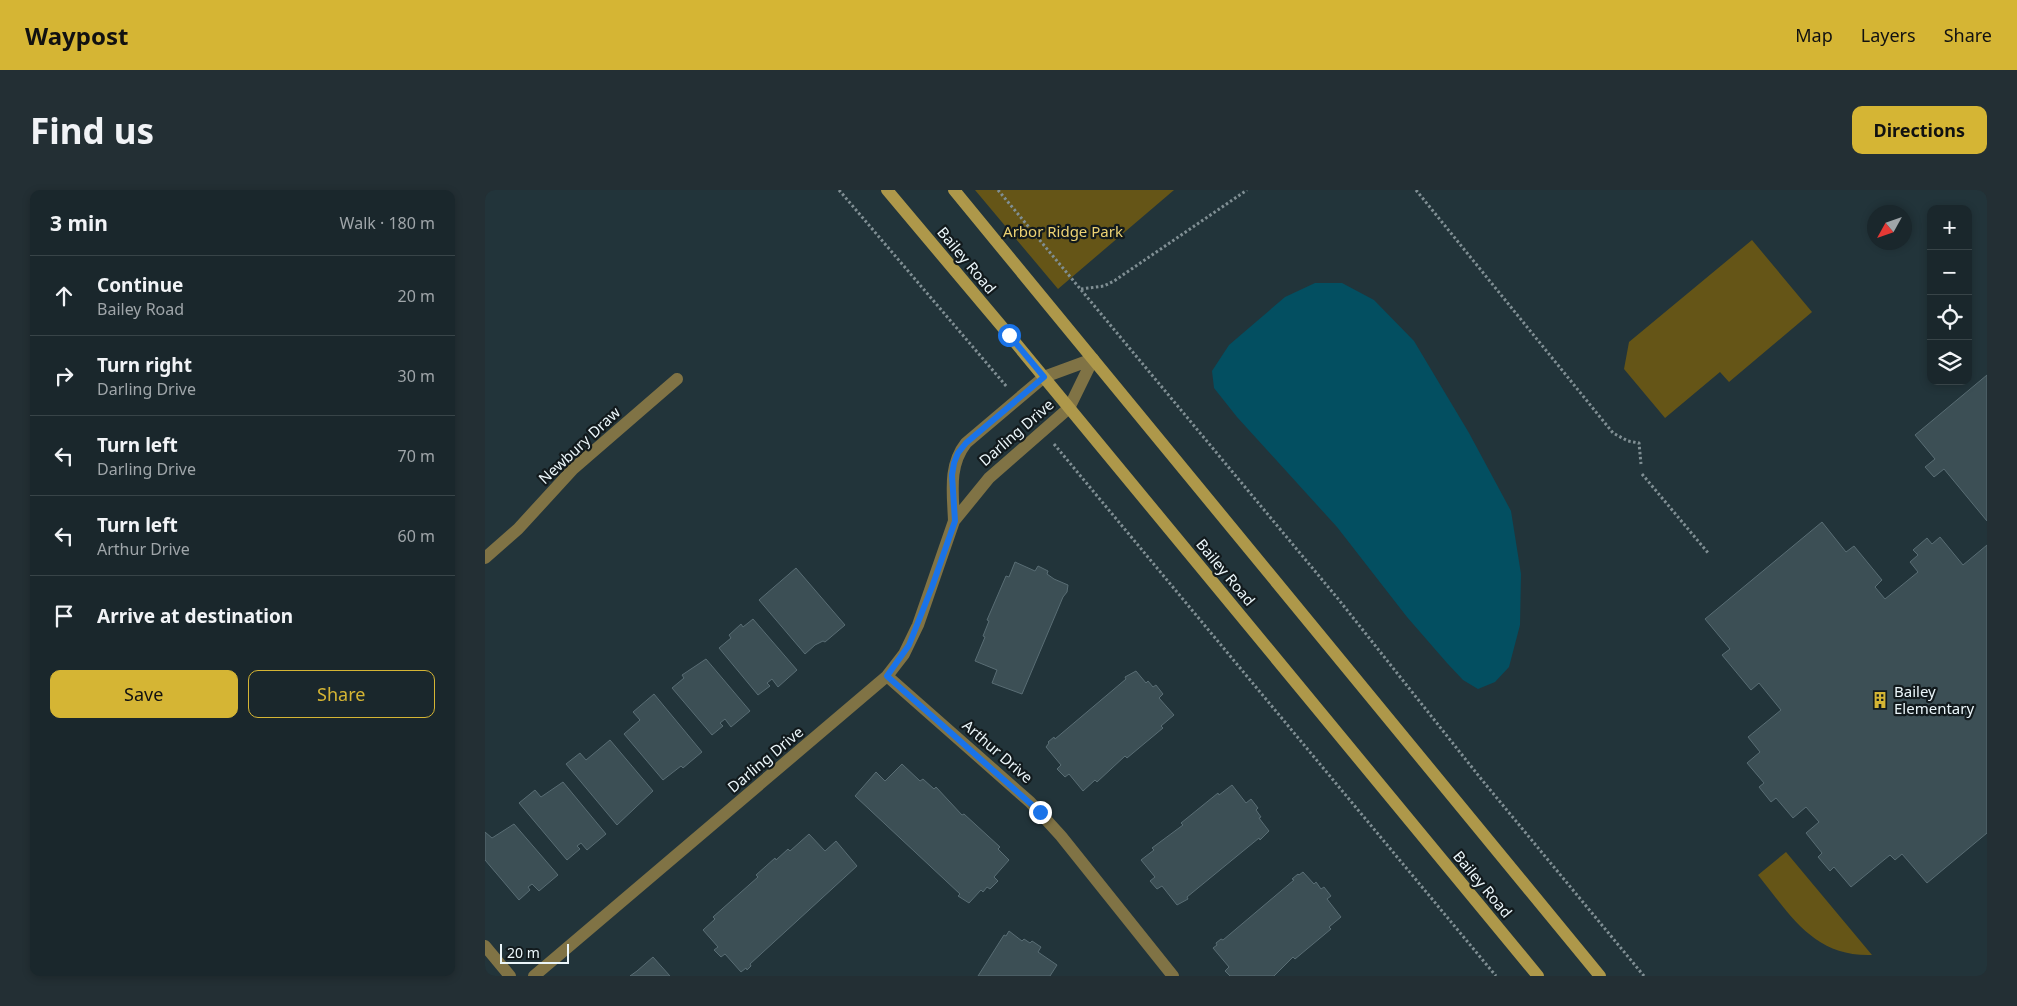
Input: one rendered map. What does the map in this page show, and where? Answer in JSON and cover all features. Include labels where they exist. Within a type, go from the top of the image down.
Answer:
[{"type":"main road","name":"Bailey Road","points":[[887,190],[1044,377],[1538,976]]},
{"type":"main road","name":"Bailey Road","points":[[954,190],[1600,976]]},
{"type":"street","name":"Darling Drive","points":[[955,521],[952,475],[958,453],[966,443],[1044,377],[1093,359]]},
{"type":"street","name":"Darling Drive","points":[[534,976],[887,676],[904,654],[918,625],[955,521],[989,478],[1069,408],[1093,359]]},
{"type":"street","name":"Newbury Draw","points":[[485,558],[518,529],[573,469],[677,379]]},
{"type":"street","name":"Arthur Drive","points":[[887,676],[1031,802],[1061,836],[1173,976]]},
{"type":"street","points":[[485,946],[510,976]]},
{"type":"path","points":[[839,190],[1017,399]]},
{"type":"path","points":[[998,190],[1339,600],[1483,780],[1644,976]]},
{"type":"path","points":[[1080,289],[1096,288],[1115,281],[1247,190]]},
{"type":"path","points":[[1416,190],[1613,433],[1628,441],[1639,443],[1641,464]]},
{"type":"path","points":[[1043,430],[1496,976]]},
{"type":"path","points":[[1642,474],[1709,554]]},
{"type":"green space","name":"Arbor Ridge Park","points":[[975,190],[1174,190],[1058,289]]},
{"type":"green space","points":[[1752,240],[1812,312],[1729,382],[1720,372],[1665,418],[1624,369],[1629,342]]},
{"type":"green space","points":[[1786,852],[1872,955],[1852,954],[1834,949],[1819,941],[1793,919],[1758,875]]},
{"type":"water","points":[[1315,283],[1342,283],[1374,300],[1414,341],[1469,433],[1511,511],[1521,574],[1520,625],[1509,667],[1495,682],[1478,689],[1463,680],[1407,617],[1337,527],[1237,417],[1214,388],[1212,371],[1229,345],[1285,297]]},
{"type":"building","points":[[1987,375],[1987,521],[1944,469],[1934,477],[1925,467],[1935,459],[1915,435]]},
{"type":"building","name":"Bailey Elementary","points":[[1822,522],[1846,552],[1854,546],[1882,580],[1875,587],[1885,599],[1918,572],[1910,562],[1918,555],[1913,550],[1927,538],[1932,544],[1940,537],[1963,565],[1987,545],[1987,833],[1927,883],[1902,854],[1895,860],[1890,855],[1851,887],[1834,867],[1830,871],[1818,857],[1822,853],[1806,833],[1819,822],[1806,807],[1793,818],[1776,798],[1771,802],[1759,787],[1764,783],[1747,763],[1760,752],[1748,737],[1781,710],[1759,683],[1751,690],[1722,655],[1730,649],[1705,619]]},
{"type":"building","points":[[1015,562],[1035,571],[1038,566],[1048,571],[1047,574],[1054,579],[1068,585],[1067,592],[1063,597],[1022,694],[992,683],[997,670],[975,661],[985,637],[983,636],[989,621],[987,620],[1006,576],[1009,577]]},
{"type":"building","points":[[796,568],[845,625],[825,642],[823,641],[815,645],[805,654],[759,600]]},
{"type":"building","points":[[753,619],[797,670],[778,687],[772,679],[767,683],[770,686],[758,695],[719,648],[731,638],[729,635],[741,624],[743,627]]},
{"type":"building","points":[[706,659],[750,711],[731,727],[725,719],[720,723],[723,726],[712,735],[672,688],[684,678],[682,675]]},
{"type":"building","points":[[1136,671],[1146,683],[1148,681],[1153,687],[1156,685],[1163,694],[1159,698],[1174,715],[1161,726],[1163,728],[1127,758],[1125,756],[1097,782],[1095,780],[1083,791],[1069,774],[1065,777],[1057,769],[1061,765],[1046,747],[1048,742],[1054,737],[1055,739],[1126,679],[1125,677]]},
{"type":"building","points":[[654,694],[702,752],[683,768],[681,766],[663,780],[624,734],[640,720],[633,712]]},
{"type":"building","points":[[610,740],[653,791],[617,825],[566,764],[580,753],[586,760]]},
{"type":"building","points":[[902,764],[920,781],[923,779],[934,789],[936,787],[962,815],[964,814],[1000,847],[998,849],[1009,860],[994,877],[998,881],[990,889],[987,887],[983,892],[981,890],[969,903],[958,896],[960,894],[855,796],[876,772],[885,781]]},
{"type":"building","points":[[563,782],[606,834],[587,850],[581,843],[577,846],[580,849],[567,860],[519,803],[535,790],[541,797]]},
{"type":"building","points":[[1232,785],[1246,803],[1251,799],[1258,808],[1256,810],[1261,817],[1259,818],[1269,831],[1187,897],[1188,899],[1177,905],[1162,886],[1157,889],[1150,881],[1155,877],[1141,860],[1154,850],[1152,848],[1183,825],[1181,823],[1218,793],[1219,795]]},
{"type":"building","points":[[514,824],[558,875],[539,891],[532,884],[528,887],[530,890],[519,900],[485,860],[485,832],[492,838]]},
{"type":"building","points":[[809,834],[825,851],[836,841],[857,866],[750,964],[751,966],[747,970],[746,968],[741,972],[725,954],[721,957],[714,950],[718,947],[703,930],[715,919],[713,917],[758,877],[756,875],[775,858],[776,860],[788,849],[790,851]]},
{"type":"building","points":[[1303,872],[1314,884],[1316,882],[1321,889],[1324,887],[1331,896],[1327,899],[1341,917],[1329,927],[1331,929],[1295,959],[1293,957],[1274,976],[1230,976],[1225,971],[1229,967],[1213,948],[1217,945],[1216,943],[1221,939],[1223,940],[1294,880],[1292,879]]},
{"type":"building","points":[[1009,931],[1022,941],[1024,939],[1030,943],[1032,941],[1041,947],[1038,952],[1057,965],[1050,976],[978,976],[1004,935],[1006,936]]},
{"type":"building","points":[[653,957],[670,976],[630,976],[637,971]]},
{"type":"place","name":"Bailey Elementary","points":[[1880,700]]},
{"type":"route","points":[[1009,335],[1044,377],[966,443],[958,453],[952,475],[955,521],[913,637],[904,654],[887,676],[1040,812]]}]
